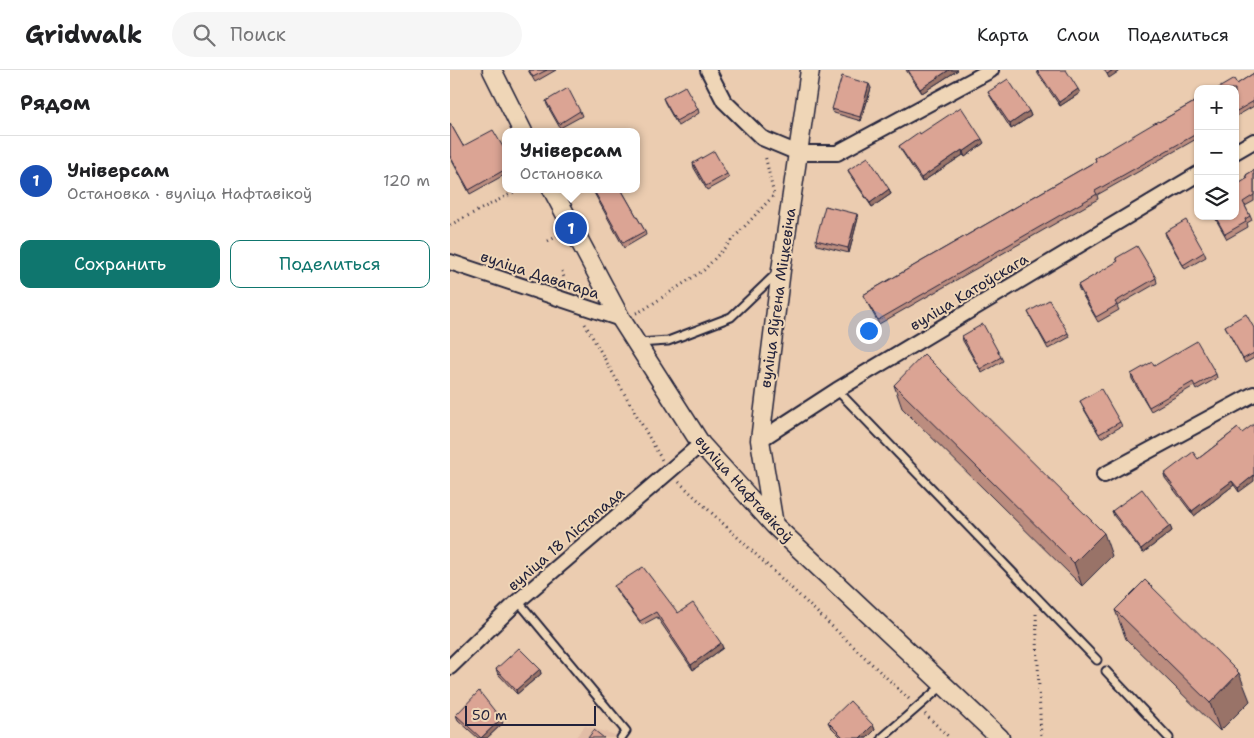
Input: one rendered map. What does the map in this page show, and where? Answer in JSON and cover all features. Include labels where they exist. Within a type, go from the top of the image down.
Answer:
[{"type":"street","points":[[492,70],[521,128]]},
{"type":"street","points":[[708,70],[724,100],[762,138],[798,154],[837,153],[991,70]]},
{"type":"street","name":"вуліца Яўгена Міцкевіча","points":[[774,525],[760,440],[781,270],[810,70]]},
{"type":"street","points":[[1239,150],[1254,141]]},
{"type":"street","name":"вуліца Катоўскага","points":[[760,440],[838,390],[1196,175]]},
{"type":"street","name":"вуліца Нафтавікоў","points":[[554,193],[621,319],[702,444],[774,525],[1000,738]]},
{"type":"street","name":"вуліца Даватара","points":[[450,262],[621,319]]},
{"type":"street","points":[[1104,475],[1254,394]]},
{"type":"street","name":"вуліца 18 Лістапада","points":[[452,662],[518,601],[702,444]]},
{"type":"lane","points":[[636,344],[668,341],[731,317],[781,270]]},
{"type":"lane","points":[[838,390],[1097,660]]},
{"type":"lane","points":[[518,601],[626,731],[621,738]]},
{"type":"lane","points":[[1106,671],[1169,738]]},
{"type":"lane","points":[[882,738],[944,685]]},
{"type":"path","points":[[762,138],[774,195],[704,270],[643,310],[589,331],[669,472],[950,738]]},
{"type":"path","points":[[450,225],[512,193]]},
{"type":"path","points":[[1035,596],[1041,738]]},
{"type":"shaded area","points":[[585,726],[626,738],[575,738]]},
{"type":"building","points":[[529,70],[547,70],[533,77]]},
{"type":"building","points":[[908,70],[949,70],[920,89]]},
{"type":"building","points":[[1037,70],[1066,70],[1078,89],[1059,102]]},
{"type":"building","points":[[1104,70],[1113,70],[1107,74]]},
{"type":"building","points":[[1254,73],[1254,101],[1239,110],[1239,85],[1224,85],[1234,79],[1237,84]]},
{"type":"building","points":[[842,76],[869,84],[860,117],[832,109]]},
{"type":"building","points":[[1008,79],[1029,111],[1010,124],[988,92]]},
{"type":"building","points":[[685,86],[698,109],[676,121],[663,98]]},
{"type":"building","points":[[568,88],[580,111],[559,124],[546,101]]},
{"type":"building","points":[[1194,102],[1194,135],[1095,191],[1097,194],[878,320],[863,295],[1096,161],[1095,158]]},
{"type":"building","points":[[961,107],[982,139],[963,152],[962,150],[921,178],[899,146]]},
{"type":"building","points":[[450,123],[463,146],[493,130],[502,145],[502,171],[469,190],[450,156]]},
{"type":"building","points":[[714,151],[727,174],[706,186],[693,163]]},
{"type":"building","points":[[868,157],[889,189],[870,203],[848,170]]},
{"type":"building","points":[[1254,170],[1254,195],[1243,202],[1250,216],[1245,219],[1246,222],[1225,234],[1217,220],[1239,220],[1239,184],[1248,178],[1246,175]]},
{"type":"building","points":[[595,193],[623,193],[645,231],[623,243]]},
{"type":"building","points":[[825,206],[857,214],[848,248],[816,240]]},
{"type":"building","points":[[1186,220],[1204,252],[1183,265],[1165,232]]},
{"type":"building","points":[[1137,246],[1156,278],[1115,302],[1117,305],[1096,317],[1078,285],[1118,261],[1116,258]]},
{"type":"building","points":[[1049,300],[1068,333],[1047,345],[1028,312]]},
{"type":"building","points":[[1246,314],[1254,328],[1254,353],[1243,359],[1225,326]]},
{"type":"building","points":[[983,324],[1001,357],[980,369],[962,336]]},
{"type":"building","points":[[1197,341],[1216,374],[1195,386],[1193,382],[1149,407],[1131,374],[1152,362],[1154,366]]},
{"type":"building","points":[[924,354],[1104,533],[1074,563],[894,385]]},
{"type":"building","points":[[1101,389],[1120,422],[1099,434],[1080,401]]},
{"type":"building","points":[[1254,424],[1254,475],[1238,488],[1232,481],[1192,511],[1164,474],[1193,452],[1198,459],[1238,428],[1242,433]]},
{"type":"building","points":[[1142,489],[1170,526],[1141,549],[1112,511]]},
{"type":"building","points":[[643,567],[678,613],[693,603],[721,643],[691,665],[656,612],[640,621],[614,586]]},
{"type":"building","points":[[1145,580],[1239,673],[1210,703],[1115,610]]},
{"type":"building","points":[[519,648],[540,669],[516,690],[496,669]]},
{"type":"building","points":[[479,691],[501,719],[481,738],[456,715]]},
{"type":"building","points":[[850,701],[873,725],[860,738],[844,738],[828,722]]},
{"type":"building","points":[[594,730],[604,738],[588,738]]},
{"type":"place","name":"Універсам","points":[[571,228]]}]
